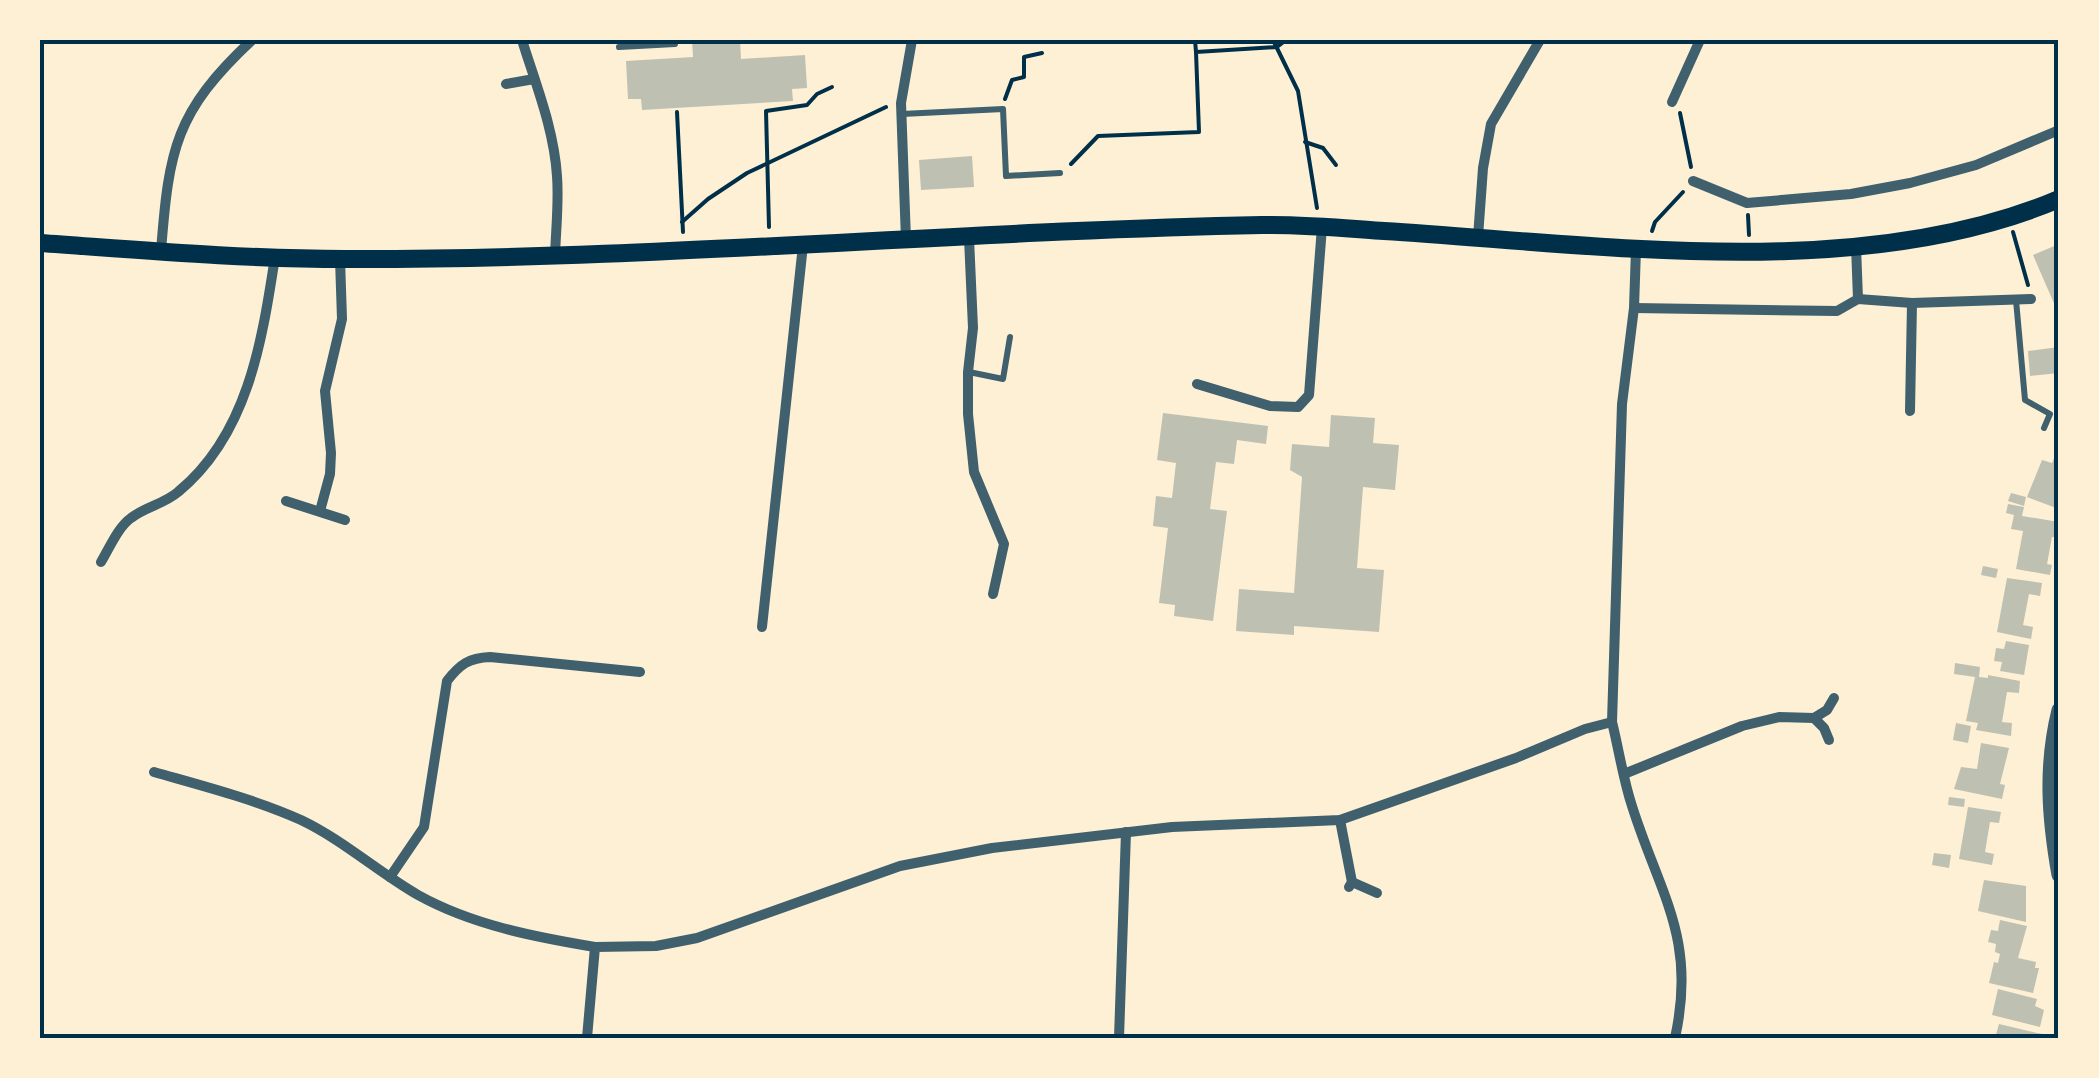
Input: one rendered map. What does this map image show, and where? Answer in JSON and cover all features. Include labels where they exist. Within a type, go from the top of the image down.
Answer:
[{"type":"main road","points":[[40,242],[340,260],[684,252],[1265,225],[1641,249],[1749,250],[1856,246],[1930,238],[2009,219],[2059,199]]},
{"type":"street","points":[[161,251],[169,176],[184,125],[198,96],[252,40]]},
{"type":"street","points":[[522,40],[547,114],[558,178],[554,255]]},
{"type":"street","points":[[906,240],[901,109],[912,40]]},
{"type":"street","points":[[1478,236],[1491,124],[1540,40]]},
{"type":"street","points":[[1672,102],[1700,40]]},
{"type":"street","points":[[506,84],[534,79]]},
{"type":"street","points":[[1693,181],[1747,203],[1851,194],[1976,165],[2059,130]]},
{"type":"street","points":[[1197,384],[1270,406],[1298,406],[1309,395],[1322,227]]},
{"type":"street","points":[[970,238],[974,328],[968,372],[974,472],[1004,544],[993,594]]},
{"type":"street","points":[[762,627],[802,245]]},
{"type":"street","points":[[1856,246],[1858,299]]},
{"type":"street","points":[[1641,249],[1622,404],[1612,722],[1631,804],[1672,908],[1680,941],[1683,974],[1675,1038]]},
{"type":"street","points":[[101,562],[128,518],[177,493],[206,464],[232,428],[262,341],[275,257]]},
{"type":"street","points":[[320,511],[332,453],[325,391],[342,319],[340,260]]},
{"type":"street","points":[[1634,308],[1837,310],[1858,299],[2032,299]]},
{"type":"street","points":[[1910,411],[1912,302]]},
{"type":"street","points":[[286,501],[346,520]]},
{"type":"street","points":[[390,876],[424,827],[447,681],[457,668],[472,658],[490,657],[640,672]]},
{"type":"street","points":[[1624,774],[1742,726],[1779,716],[1814,718],[1827,710],[1834,698]]},
{"type":"street","points":[[2059,710],[2048,798],[2059,875]]},
{"type":"street","points":[[1814,718],[1829,740]]},
{"type":"street","points":[[154,772],[299,819],[331,835],[420,896],[495,925],[595,947],[656,946],[697,938],[900,866],[992,848],[1126,832],[1340,820],[1612,722]]},
{"type":"street","points":[[1340,820],[1351,884],[1377,892]]},
{"type":"street","points":[[1119,1038],[1126,832]]},
{"type":"street","points":[[587,1038],[595,947]]},
{"type":"lane","points":[[619,47],[675,44],[675,40]]},
{"type":"lane","points":[[901,109],[1004,109],[1006,176],[1060,173]]},
{"type":"lane","points":[[2016,300],[2025,400],[2050,414],[2044,428]]},
{"type":"lane","points":[[968,372],[1003,378],[1010,337]]},
{"type":"path","points":[[1060,173],[1098,136],[1199,132],[1196,40]]},
{"type":"path","points":[[1273,40],[1298,91],[1322,227]]},
{"type":"path","points":[[1196,52],[1276,47],[1286,40]]},
{"type":"path","points":[[1004,109],[1012,80],[1024,77],[1024,58],[1042,53]]},
{"type":"path","points":[[769,247],[766,111],[807,105],[817,94],[832,87]]},
{"type":"path","points":[[1641,249],[1655,222],[1693,181],[1679,106],[1672,102]]},
{"type":"path","points":[[682,222],[708,198],[768,162],[886,107],[901,109]]},
{"type":"path","points":[[677,112],[684,252]]},
{"type":"path","points":[[1305,142],[1324,148],[1336,166]]},
{"type":"path","points":[[1747,203],[1749,250]]},
{"type":"path","points":[[2009,219],[2032,299]]},
{"type":"building","points":[[692,40],[740,40],[741,59],[805,55],[807,88],[792,89],[793,101],[642,110],[641,99],[628,99],[626,61],[693,57]]},
{"type":"building","points":[[972,156],[974,187],[921,190],[919,160]]},
{"type":"building","points":[[2059,244],[2059,307],[2056,308],[2033,255]]},
{"type":"building","points":[[2059,347],[2059,373],[2030,376],[2028,351]]},
{"type":"building","points":[[1163,413],[1268,426],[1266,444],[1237,440],[1234,464],[1216,462],[1210,509],[1227,511],[1213,621],[1174,616],[1175,605],[1159,603],[1168,528],[1153,526],[1156,496],[1172,498],[1176,463],[1157,460]]},
{"type":"building","points":[[1331,415],[1375,418],[1373,443],[1399,445],[1395,490],[1363,487],[1357,568],[1384,570],[1379,632],[1294,626],[1294,635],[1236,631],[1239,589],[1294,593],[1302,477],[1290,470],[1292,444],[1329,447]]},
{"type":"building","points":[[2059,447],[2059,509],[2027,497],[2042,460],[2052,463]]},
{"type":"building","points":[[2011,493],[2026,497],[2024,506],[2008,501]]},
{"type":"building","points":[[2008,504],[2024,507],[2022,516],[2059,522],[2047,564],[2052,565],[2050,575],[2016,569],[2023,531],[2011,529],[2014,515],[2006,513]]},
{"type":"building","points":[[1983,566],[1998,569],[1996,578],[1981,575]]},
{"type":"building","points":[[2007,578],[2042,583],[2040,596],[2029,594],[2023,625],[2033,627],[2031,639],[1997,632]]},
{"type":"building","points":[[2006,641],[2029,645],[2024,675],[2000,671],[2002,662],[1994,661],[1996,648],[2004,649]]},
{"type":"building","points":[[1955,663],[1980,667],[1979,677],[2020,681],[2019,693],[2007,692],[2002,722],[2012,723],[2011,736],[1976,730],[1978,723],[1966,721],[1975,677],[1954,674]]},
{"type":"building","points":[[1956,723],[1971,726],[1968,743],[1953,740]]},
{"type":"building","points":[[1981,743],[2009,748],[2000,784],[2005,785],[2002,799],[1954,789],[1961,767],[1977,769]]},
{"type":"building","points":[[1949,797],[1965,799],[1964,807],[1948,805]]},
{"type":"building","points":[[1968,807],[2001,812],[1999,823],[1990,822],[1985,852],[1994,854],[1992,865],[1959,859]]},
{"type":"building","points":[[1934,853],[1951,855],[1949,868],[1932,865]]},
{"type":"building","points":[[1984,880],[2026,886],[2026,922],[1978,911]]},
{"type":"building","points":[[2000,920],[2027,926],[2018,958],[2036,962],[2035,968],[2039,968],[2033,993],[1989,983],[2000,954],[1995,952],[1996,944],[1988,942],[1991,930],[1998,931]]},
{"type":"building","points":[[1998,989],[2037,999],[2035,1006],[2044,1010],[2040,1027],[1992,1015]]},
{"type":"building","points":[[1999,1024],[2043,1034],[2042,1038],[1995,1038]]}]
